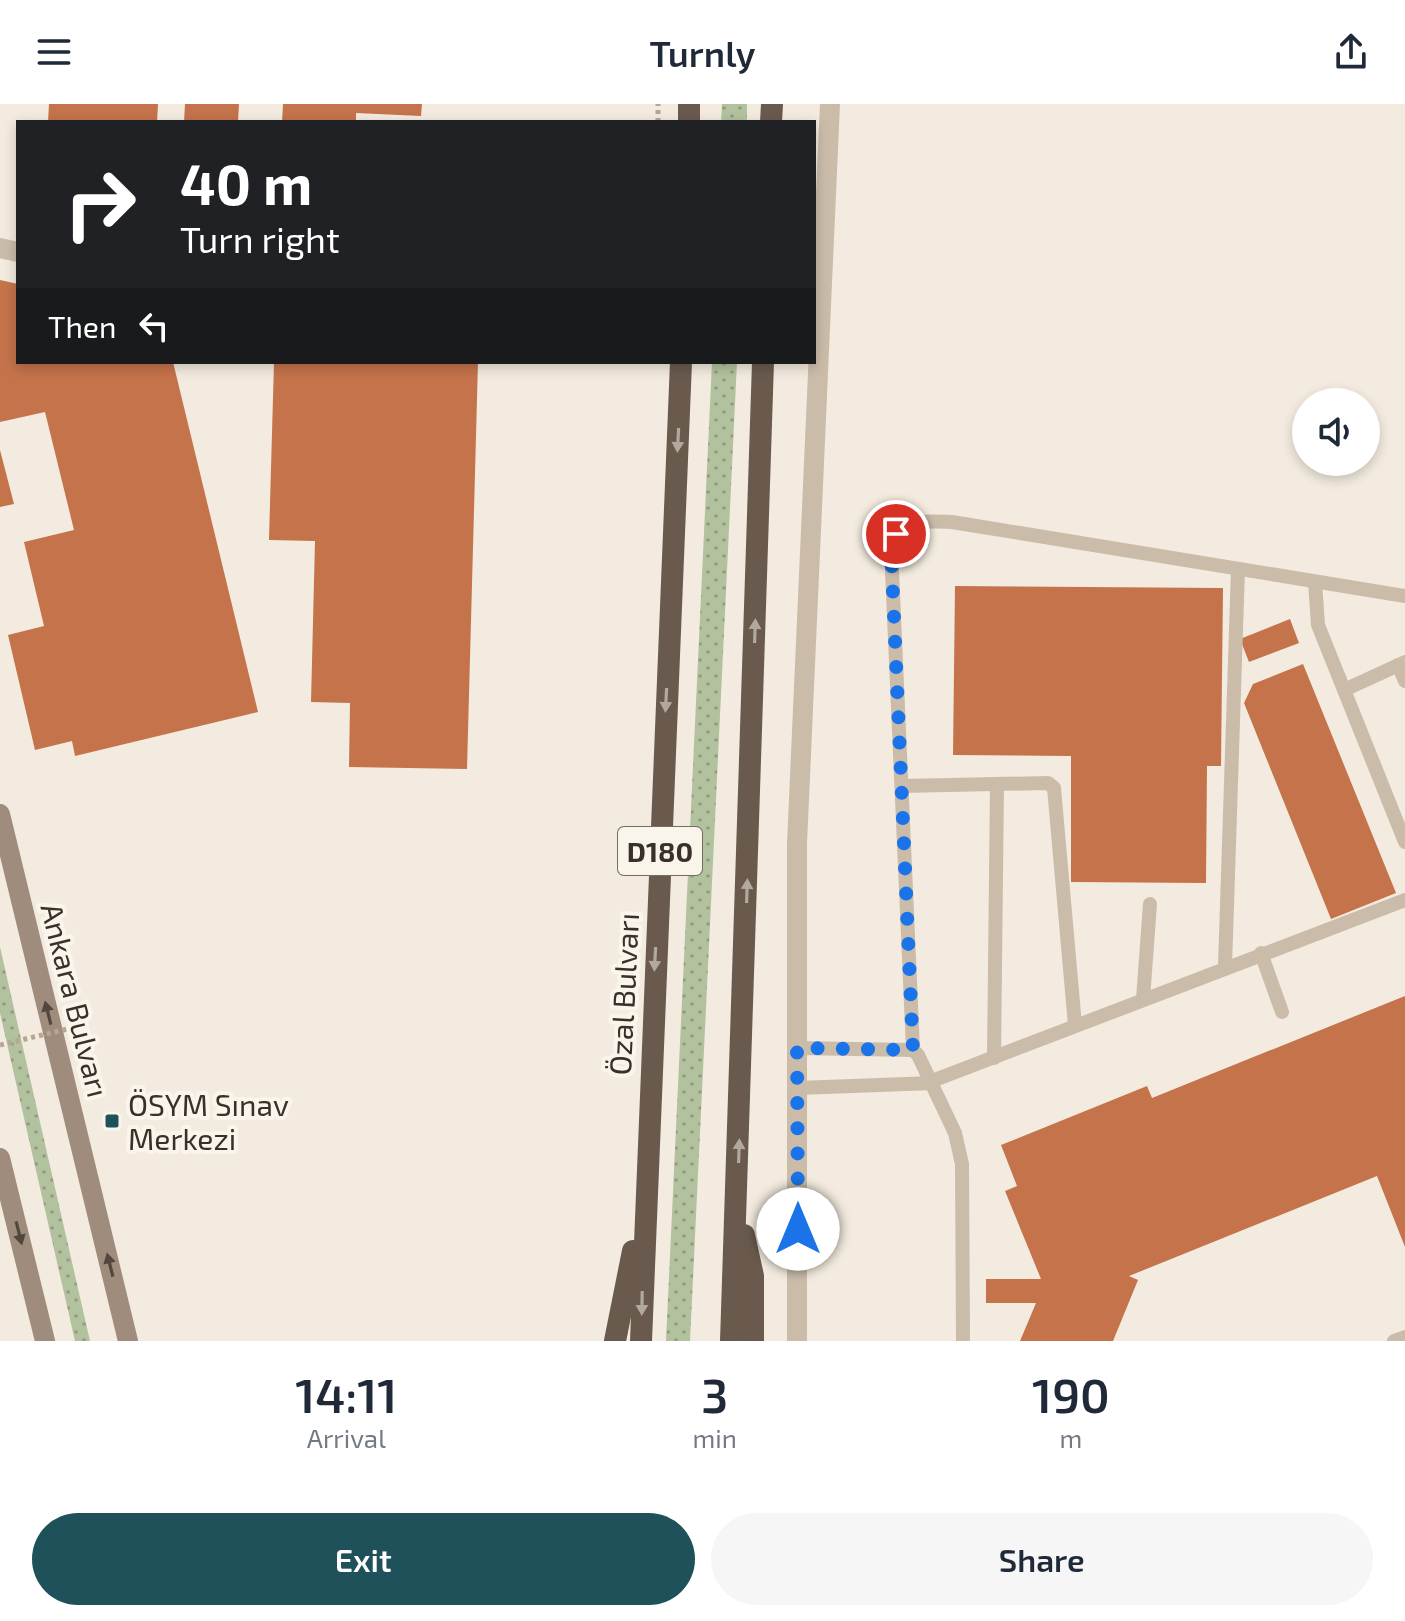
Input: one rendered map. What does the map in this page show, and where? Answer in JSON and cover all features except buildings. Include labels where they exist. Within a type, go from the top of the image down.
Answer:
[{"type":"highway","name":"Özal Bulvarı","points":[[641,1341],[644,1199],[681,364]]},
{"type":"highway","points":[[731,1341],[763,364]]},
{"type":"highway","name":"D180","points":[[615,1341],[644,1199]]},
{"type":"highway","points":[[737,1208],[753,1276],[753,1341]]},
{"type":"main road","name":"Ankara Bulvarı","points":[[0,814],[128,1341]]},
{"type":"main road","points":[[0,1158],[3,1183],[45,1341]]},
{"type":"street","points":[[797,1341],[799,774],[830,104]]},
{"type":"lane","points":[[963,1341],[962,1164],[955,1133],[932,1082],[913,1050],[891,548],[896,534],[916,521],[952,522],[1405,596]]},
{"type":"lane","points":[[1225,966],[1238,569]]},
{"type":"lane","points":[[1315,582],[1318,625],[1405,842]]},
{"type":"lane","points":[[1344,690],[1402,663],[1405,681]]},
{"type":"lane","points":[[902,786],[1048,783],[1057,794],[1075,1025]]},
{"type":"lane","points":[[994,1058],[997,784]]},
{"type":"lane","points":[[798,1088],[932,1082],[1225,966],[1405,900]]},
{"type":"lane","points":[[1143,999],[1150,904]]},
{"type":"lane","points":[[1261,953],[1282,1012]]},
{"type":"lane","points":[[797,1048],[913,1050]]},
{"type":"lane","points":[[1394,1341],[1405,1337]]},
{"type":"path","points":[[0,1045],[80,1026],[100,1094]]},
{"type":"green space","points":[[722,104],[747,104],[747,120],[721,120]]},
{"type":"green space","points":[[712,364],[737,364],[690,1341],[666,1341]]},
{"type":"green space","points":[[0,947],[90,1341],[75,1341],[0,1013]]},
{"type":"place","name":"ÖSYM Sınav Merkezi","points":[[112,1121]]},
{"type":"route","points":[[798,1229],[797,1048],[913,1050],[891,548],[896,534]]}]
